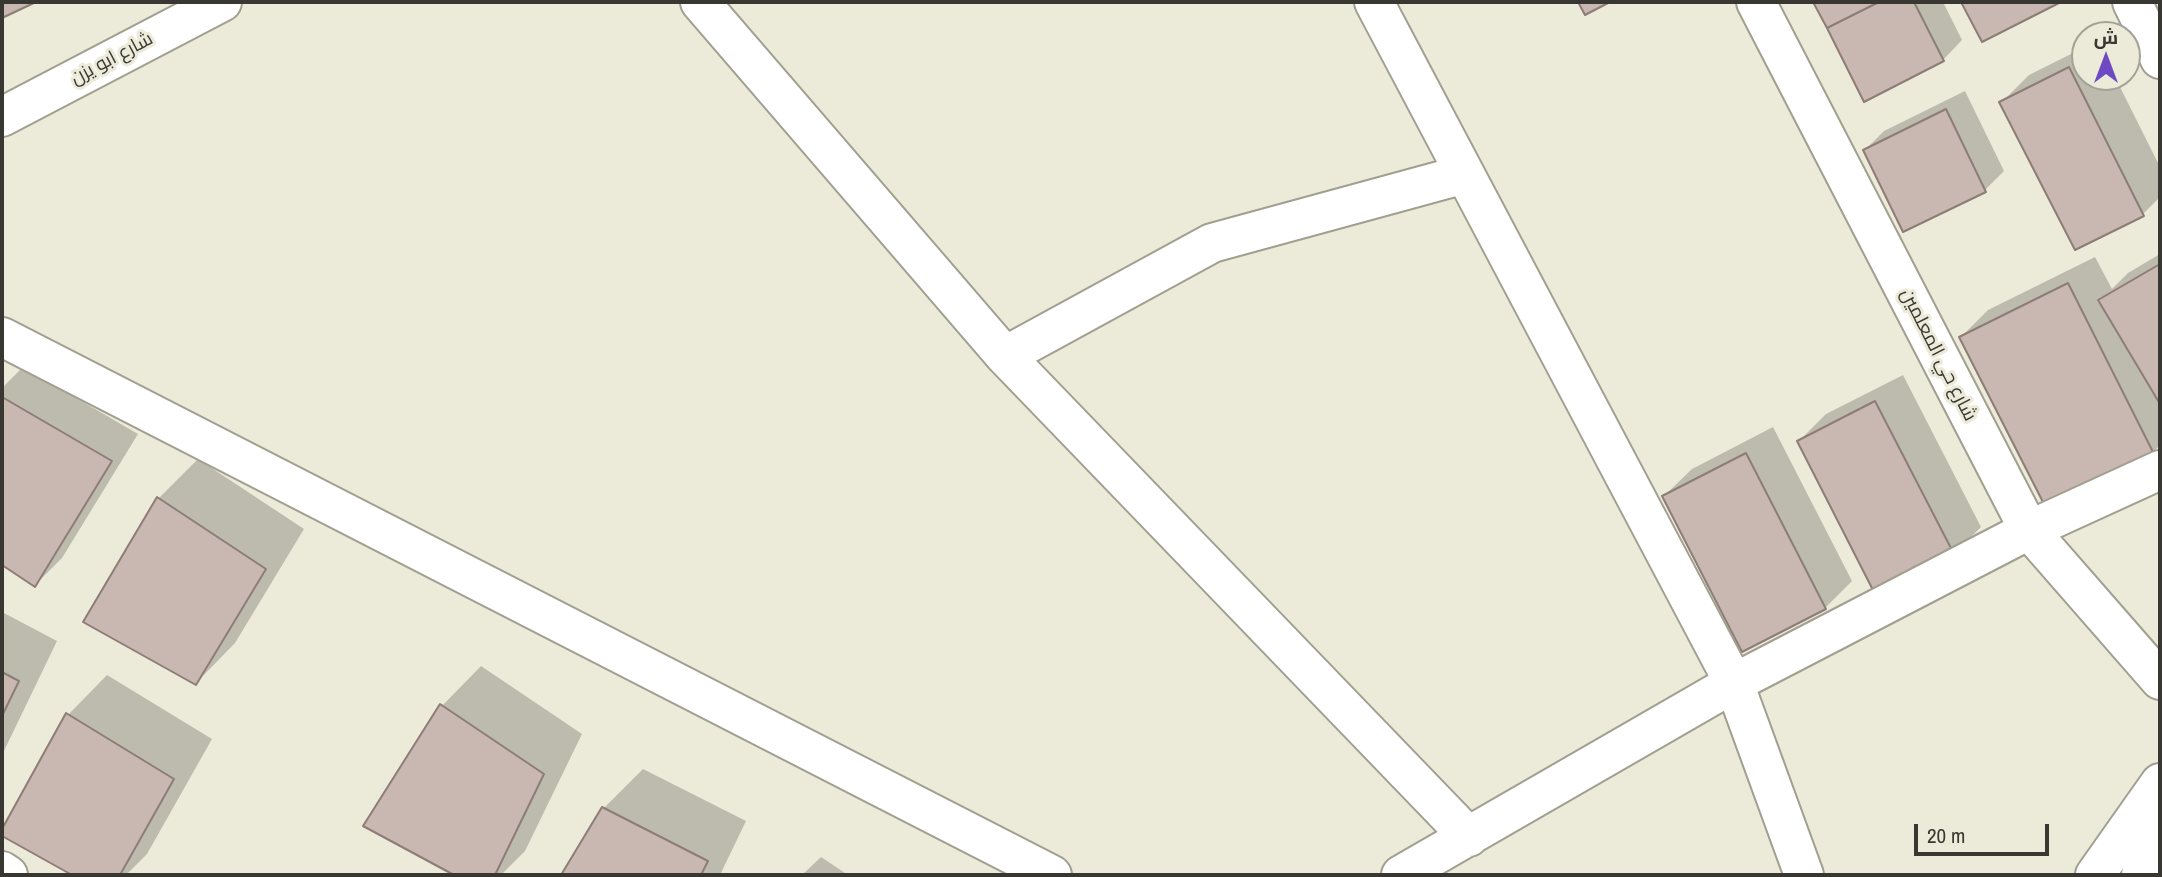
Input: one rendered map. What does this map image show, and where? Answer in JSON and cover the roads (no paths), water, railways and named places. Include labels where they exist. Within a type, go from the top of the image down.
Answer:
[{"type":"street","name":"شارع ابو يزن","points":[[2,117],[222,2]]},
{"type":"street","points":[[700,2],[1005,356],[1469,837]]},
{"type":"street","points":[[1374,2],[1734,683],[1804,875]]},
{"type":"street","name":"شارع حي المعلمين","points":[[1756,2],[2029,530],[2160,680]]},
{"type":"street","points":[[2132,2],[2160,60]]},
{"type":"street","points":[[1005,356],[1212,243],[1465,174]]},
{"type":"street","points":[[2,337],[1052,875]]},
{"type":"street","points":[[1401,875],[1734,683],[2029,530],[2160,470]]},
{"type":"street","points":[[2095,875],[2159,784]]},
{"type":"street","points":[[2141,875],[2159,784]]},
{"type":"street","points":[[2,871],[8,875]]}]
